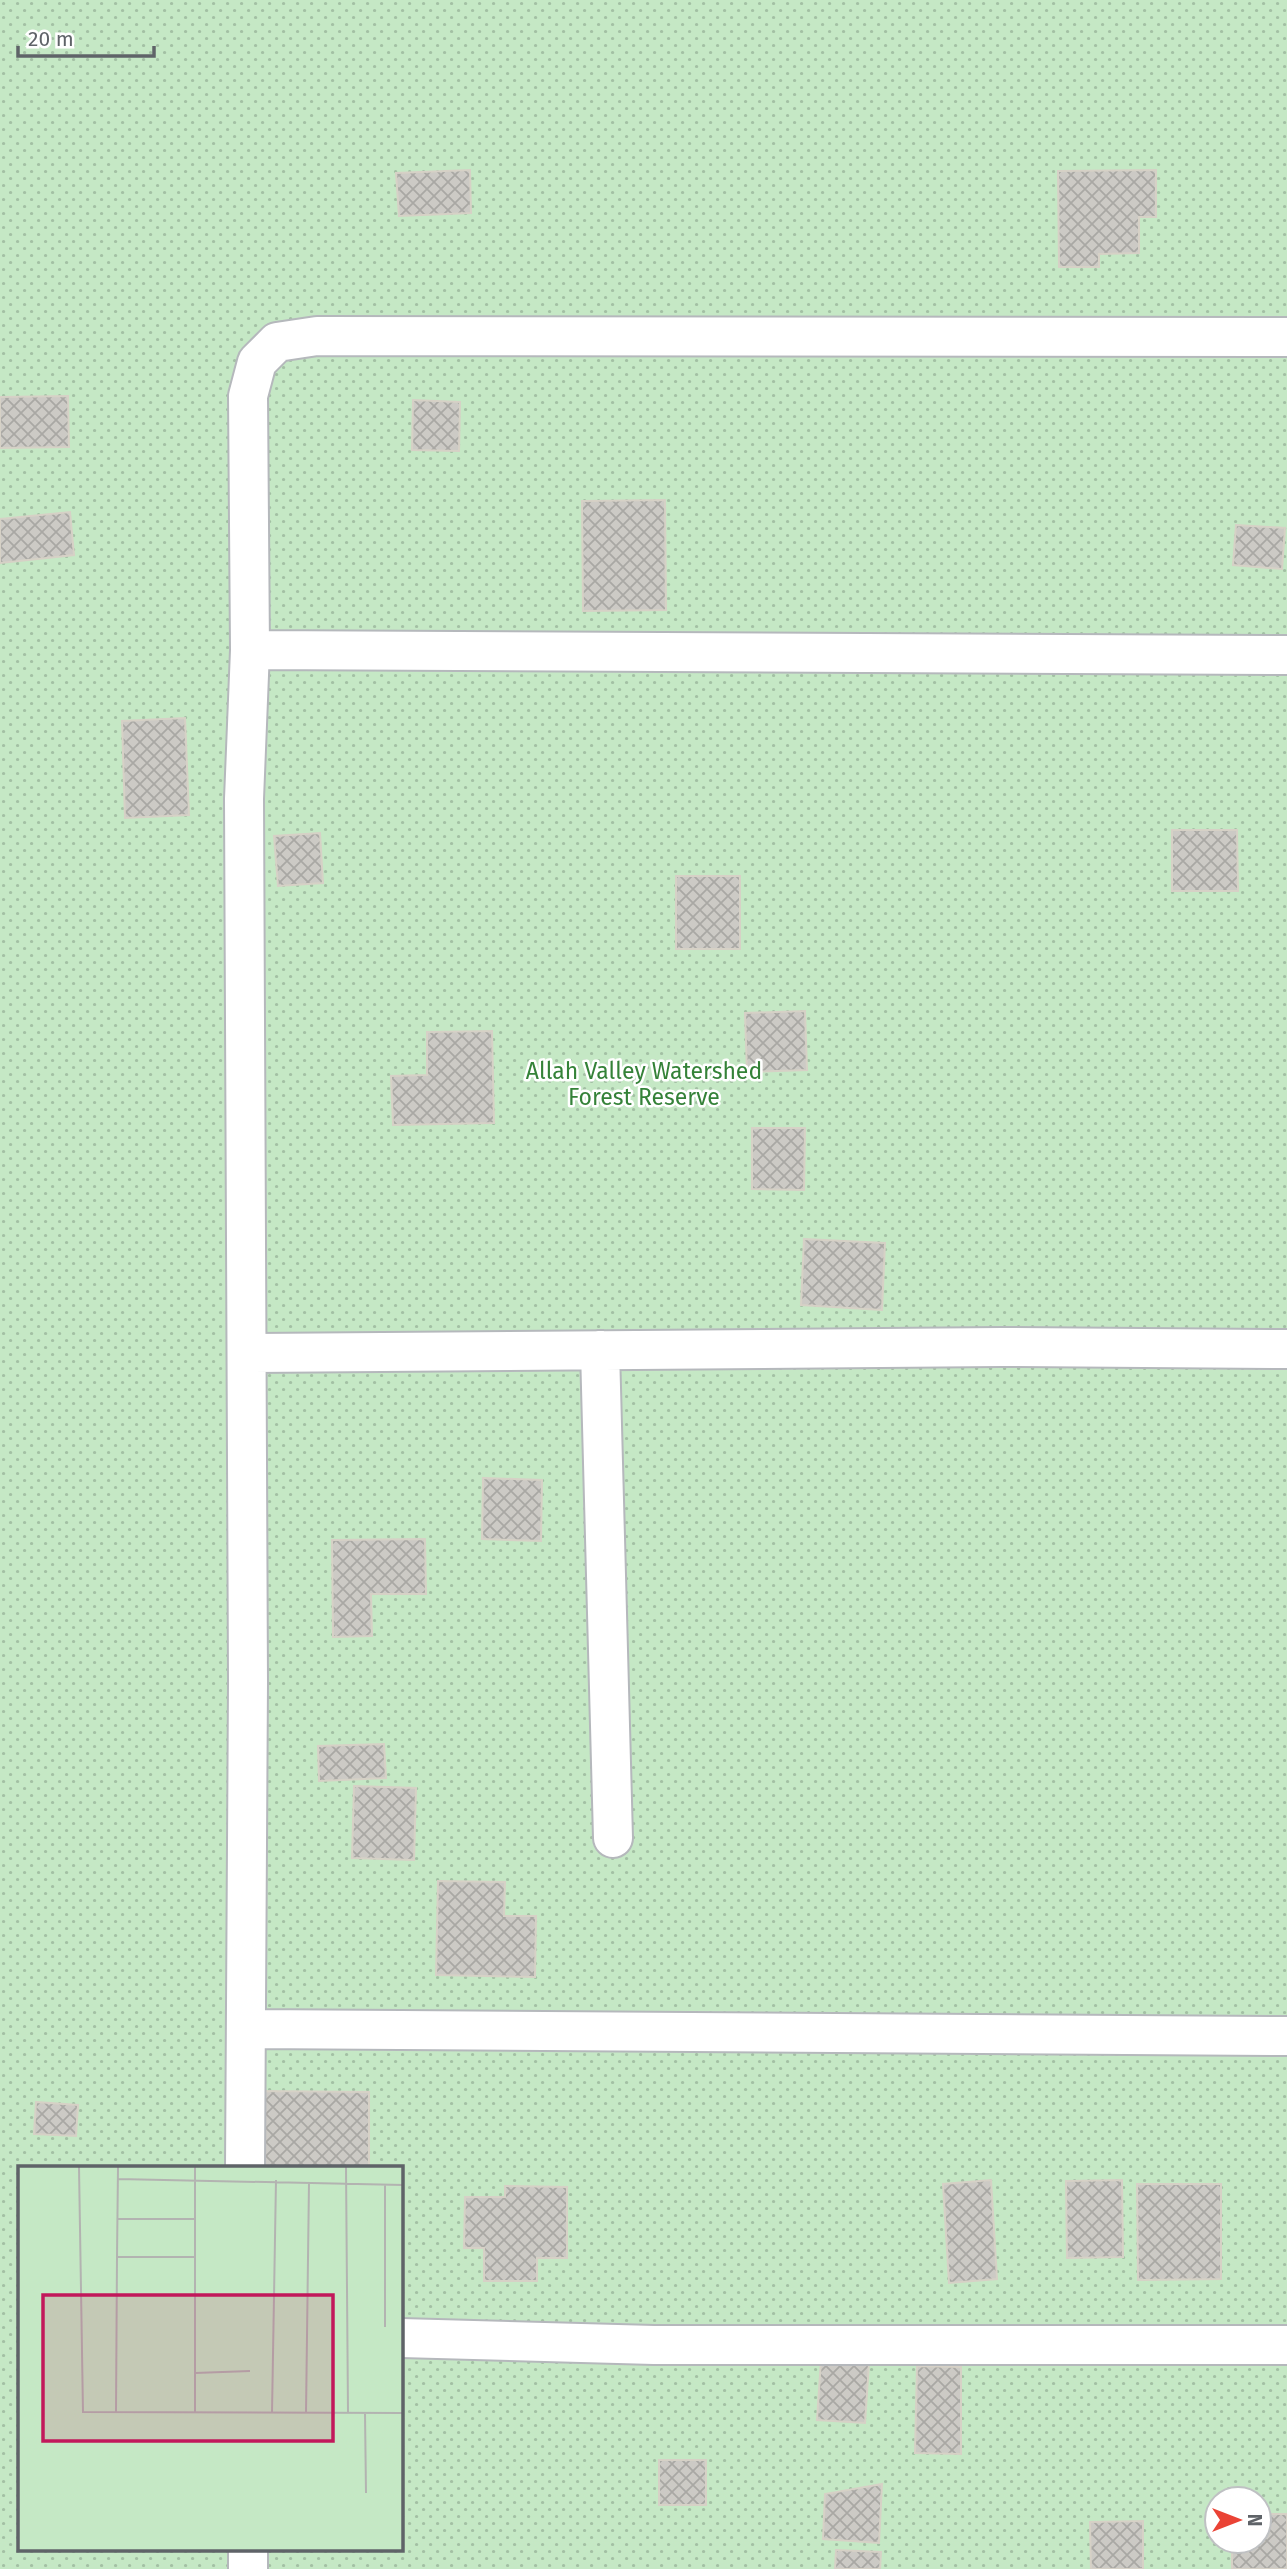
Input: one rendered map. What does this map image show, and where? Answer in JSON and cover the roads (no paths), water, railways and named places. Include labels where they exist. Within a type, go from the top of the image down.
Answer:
[{"type":"street","points":[[245,2166],[247,1353],[244,799],[250,649],[248,396],[257,362],[277,342],[317,336],[1287,337]]},
{"type":"street","points":[[250,649],[1287,655]]},
{"type":"street","points":[[247,1353],[988,1347],[1287,1349]]},
{"type":"street","points":[[600,1350],[613,1838]]},
{"type":"street","points":[[247,2029],[1287,2036]]},
{"type":"street","points":[[402,2338],[654,2345],[1287,2345]]},
{"type":"park label","name":"Allah Valley Watershed Forest Reserve","points":[[644,1084]]}]
